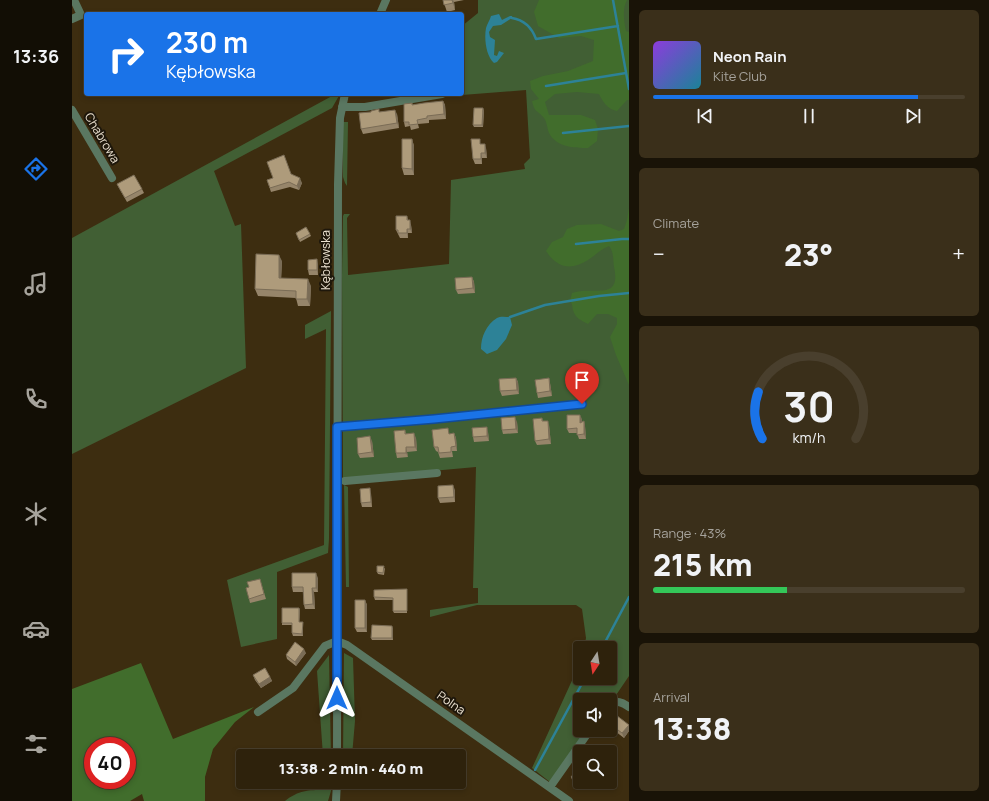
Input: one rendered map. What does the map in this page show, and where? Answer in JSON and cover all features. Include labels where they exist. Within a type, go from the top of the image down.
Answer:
[{"type":"street","points":[[72,19],[81,15],[74,0]]},
{"type":"street","points":[[381,12],[386,0]]},
{"type":"street","name":"Kębłowska","points":[[337,749],[338,176],[339,129],[345,96]]},
{"type":"street","points":[[342,107],[365,107],[430,96]]},
{"type":"street","name":"Chabrowa","points":[[72,110],[112,178]]},
{"type":"street","points":[[337,427],[582,404]]},
{"type":"street","points":[[345,481],[437,473]]},
{"type":"street","points":[[258,712],[293,688],[325,646],[337,640]]},
{"type":"street","name":"Polna","points":[[337,640],[347,645],[569,801]]},
{"type":"street","points":[[617,702],[622,702],[629,707]]},
{"type":"street","points":[[550,788],[585,737]]},
{"type":"street","points":[[336,801],[337,789]]},
{"type":"green space","points":[[478,0],[629,0],[629,676],[617,694],[573,693],[573,737],[587,737],[582,745],[573,745],[573,759],[555,786],[532,768],[573,678],[573,685],[617,685],[617,641],[585,641],[582,609],[576,605],[477,605],[430,617],[430,610],[478,603],[478,588],[473,588],[476,467],[343,479],[342,276],[344,214],[350,214],[347,218],[348,275],[449,264],[451,180],[525,169],[524,164],[530,158],[526,90],[464,95],[464,24],[478,13]]},
{"type":"green space","points":[[539,0],[627,0],[624,7],[624,15],[626,31],[629,32],[629,100],[627,100],[617,111],[608,107],[599,94],[577,92],[555,94],[545,102],[549,115],[581,115],[595,120],[598,129],[597,141],[588,148],[566,146],[552,138],[542,115],[534,108],[532,101],[539,99],[531,89],[530,81],[543,76],[568,71],[593,61],[594,40],[581,36],[559,38],[538,26],[534,12]]},
{"type":"green space","points":[[332,96],[339,96],[332,108],[214,171],[235,226],[241,224],[246,368],[72,454],[72,238]]},
{"type":"green space","points":[[343,122],[348,122],[347,186],[343,177]]},
{"type":"green space","points":[[629,208],[629,385],[610,337],[617,324],[617,318],[608,314],[597,314],[588,324],[575,315],[570,301],[572,293],[609,289],[613,285],[615,278],[611,248],[609,246],[606,247],[588,260],[576,266],[565,266],[560,264],[550,257],[546,251],[552,242],[563,237],[567,229],[577,225],[601,224],[619,231],[624,229]]},
{"type":"green space","points":[[331,311],[328,553],[277,572],[277,639],[241,647],[227,580],[324,545],[326,329],[305,339],[305,325]]},
{"type":"green space","points":[[344,485],[348,487],[349,587],[346,587]]},
{"type":"green space","points":[[344,653],[353,658],[355,721],[353,749],[343,749]]},
{"type":"green space","points":[[329,655],[331,749],[323,749],[317,671]]},
{"type":"green space","points":[[141,663],[173,739],[254,707],[235,722],[213,749],[205,777],[205,801],[144,801],[142,794],[130,801],[72,801],[72,689]]},
{"type":"green space","points":[[331,789],[328,801],[285,801],[304,791]]},
{"type":"water","points":[[499,14],[502,20],[510,16],[512,16],[512,18],[501,25],[493,26],[489,32],[490,37],[495,40],[494,55],[497,56],[499,51],[504,53],[497,62],[494,63],[487,52],[485,32],[491,16]]},
{"type":"water","points":[[498,317],[510,317],[512,325],[506,339],[497,350],[487,354],[481,349],[483,336],[487,328]]},
{"type":"building","points":[[443,0],[452,0],[453,3],[444,5]]},
{"type":"building","points":[[443,101],[444,114],[427,116],[427,118],[417,120],[418,124],[409,125],[409,122],[404,122],[404,104],[412,103],[412,105]]},
{"type":"building","points":[[474,108],[483,108],[482,125],[473,125]]},
{"type":"building","points":[[379,109],[379,112],[395,110],[397,123],[361,129],[359,113],[371,112]]},
{"type":"building","points":[[402,139],[412,139],[412,169],[402,168]]},
{"type":"building","points":[[471,139],[480,139],[480,144],[485,144],[485,153],[481,153],[481,159],[473,159]]},
{"type":"building","points":[[284,155],[291,174],[300,178],[297,186],[289,182],[270,188],[267,180],[273,178],[267,162]]},
{"type":"building","points":[[134,175],[142,189],[125,198],[117,184]]},
{"type":"building","points":[[396,216],[407,216],[407,220],[410,220],[410,229],[407,229],[407,233],[398,233],[398,230],[396,230]]},
{"type":"building","points":[[306,227],[310,234],[299,240],[296,233]]},
{"type":"building","points":[[256,254],[279,255],[279,278],[308,279],[307,299],[296,299],[296,291],[255,289]]},
{"type":"building","points":[[317,259],[317,270],[308,270],[308,260]]},
{"type":"building","points":[[472,277],[473,288],[456,290],[455,278]]},
{"type":"building","points":[[516,378],[517,390],[500,391],[499,379]]},
{"type":"building","points":[[549,378],[550,391],[537,393],[535,380]]},
{"type":"building","points":[[567,415],[580,415],[580,423],[584,421],[584,434],[577,435],[577,428],[567,429]]},
{"type":"building","points":[[515,417],[516,429],[502,430],[501,418]]},
{"type":"building","points":[[542,418],[542,421],[548,421],[549,439],[535,441],[533,419]]},
{"type":"building","points":[[487,427],[487,436],[473,437],[472,428]]},
{"type":"building","points":[[448,428],[449,434],[454,433],[456,446],[451,447],[451,452],[439,453],[438,447],[434,447],[432,430]]},
{"type":"building","points":[[405,430],[405,434],[414,433],[415,447],[406,447],[406,453],[396,453],[394,431]]},
{"type":"building","points":[[370,436],[372,452],[358,454],[357,438]]},
{"type":"building","points":[[453,485],[454,497],[438,498],[438,486]]},
{"type":"building","points":[[370,488],[371,502],[361,503],[360,489]]},
{"type":"building","points":[[377,566],[384,566],[383,573],[377,572]]},
{"type":"building","points":[[292,573],[316,573],[316,588],[312,588],[313,604],[304,605],[303,587],[292,587]]},
{"type":"building","points":[[260,579],[264,594],[249,599],[246,588],[249,587],[247,582]]},
{"type":"building","points":[[407,589],[407,611],[393,611],[393,598],[374,597],[374,590]]},
{"type":"building","points":[[355,600],[365,600],[365,628],[355,628]]},
{"type":"building","points":[[282,608],[299,608],[299,622],[303,622],[302,634],[292,633],[292,623],[282,623]]},
{"type":"building","points":[[372,625],[392,626],[392,638],[371,638]]},
{"type":"building","points":[[295,642],[304,649],[295,662],[286,655]]},
{"type":"building","points":[[265,668],[270,677],[259,684],[253,675]]},
{"type":"building","points":[[617,716],[629,725],[622,733],[617,729]]},
{"type":"waterway","points":[[613,0],[629,89]]},
{"type":"waterway","points":[[512,18],[527,25],[536,39],[618,26]]},
{"type":"waterway","points":[[546,86],[626,73]]},
{"type":"waterway","points":[[563,133],[629,126]]},
{"type":"waterway","points":[[576,244],[629,239]]},
{"type":"waterway","points":[[510,317],[545,305],[599,296],[629,293]]},
{"type":"waterway","points":[[606,641],[629,597]]},
{"type":"waterway","points":[[535,770],[581,685]]},
{"type":"route","points":[[337,698],[337,427],[582,404]]}]
